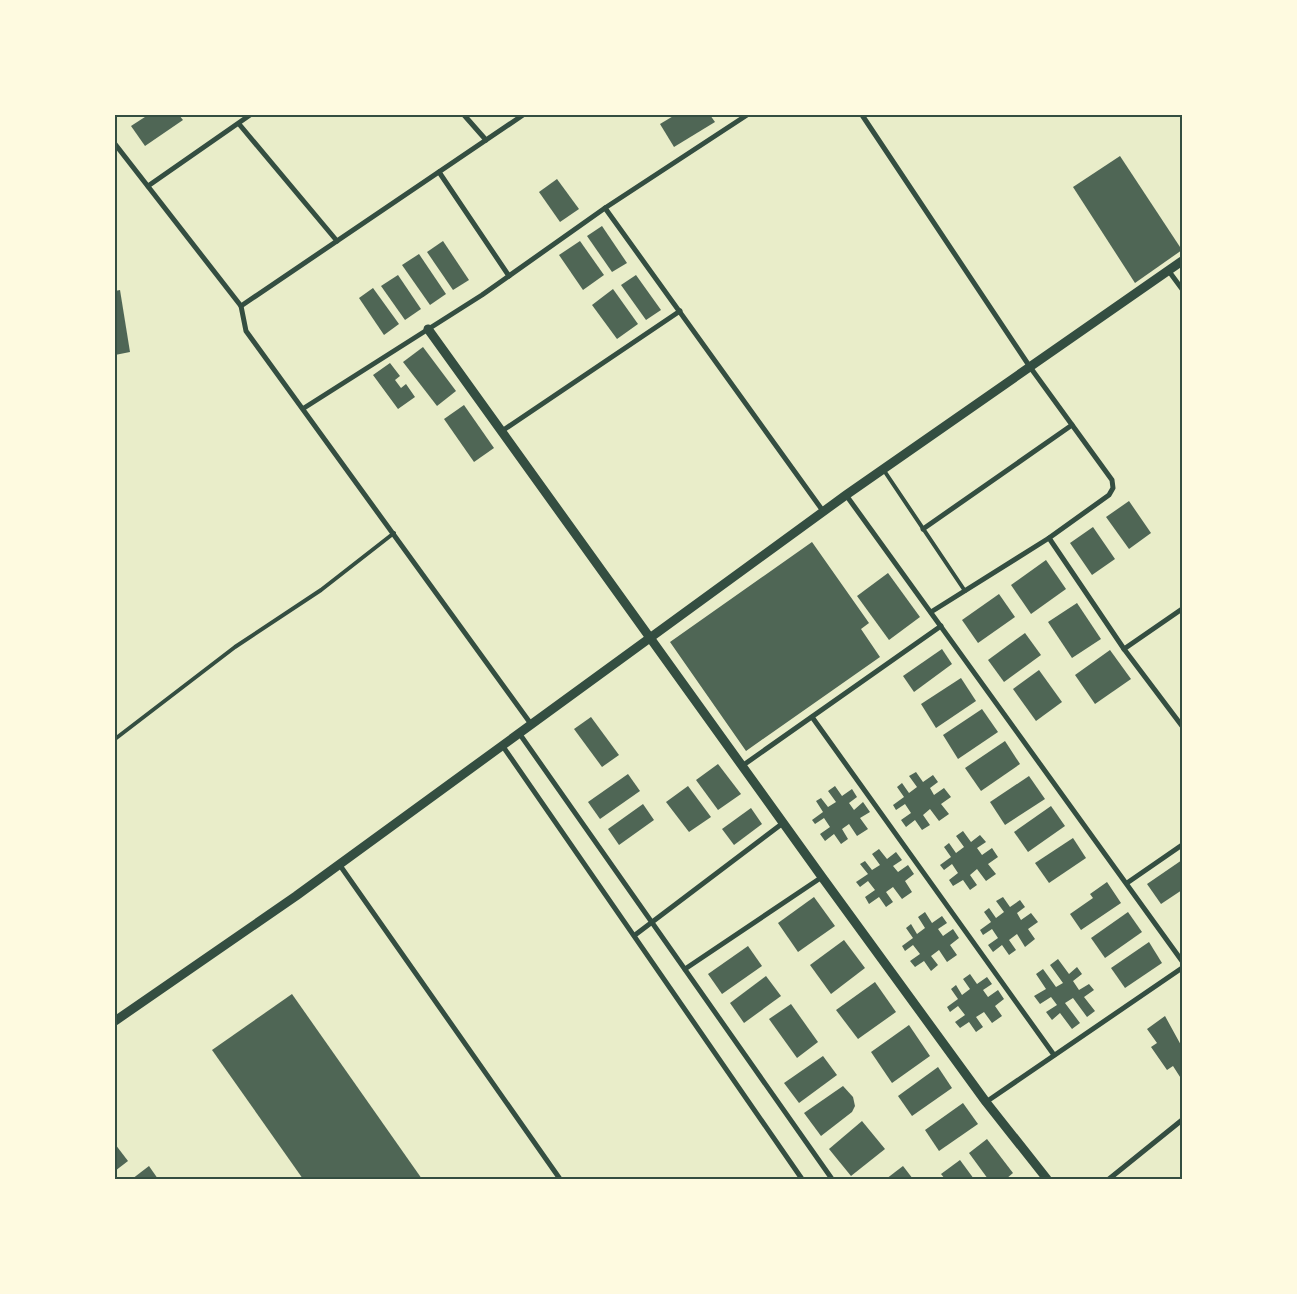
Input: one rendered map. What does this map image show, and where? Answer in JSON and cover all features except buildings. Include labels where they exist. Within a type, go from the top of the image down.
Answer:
[{"type":"street","points":[[148,186],[250,115]]},
{"type":"street","points":[[464,115],[486,140]]},
{"type":"street","points":[[241,306],[523,115]]},
{"type":"street","points":[[304,408],[428,330],[509,276],[605,208],[747,115]]},
{"type":"street","points":[[862,115],[1030,367],[1112,480],[1113,488],[1109,495],[1049,538],[931,612]]},
{"type":"street","points":[[239,124],[337,241]]},
{"type":"street","points":[[115,144],[241,306],[246,331],[304,408],[531,724]]},
{"type":"street","points":[[439,172],[509,276]]},
{"type":"street","points":[[605,208],[823,511]]},
{"type":"street","points":[[115,1022],[339,864],[823,511],[1182,261]]},
{"type":"street","points":[[1168,270],[1182,289]]},
{"type":"street","points":[[502,431],[680,311]]},
{"type":"street","points":[[428,330],[986,1102],[1047,1179]]},
{"type":"street","points":[[923,529],[1072,425]]},
{"type":"street","points":[[846,495],[1182,961]]},
{"type":"street","points":[[1049,538],[1124,649],[1182,726]]},
{"type":"street","points":[[1124,649],[1182,609]]},
{"type":"street","points":[[742,766],[941,626]]},
{"type":"street","points":[[812,717],[1054,1055]]},
{"type":"street","points":[[519,733],[832,1179]]},
{"type":"street","points":[[502,744],[802,1179]]},
{"type":"street","points":[[635,935],[783,823]]},
{"type":"street","points":[[1127,883],[1182,845]]},
{"type":"street","points":[[339,864],[560,1179]]},
{"type":"street","points":[[685,969],[822,877]]},
{"type":"street","points":[[986,1102],[1182,968]]},
{"type":"street","points":[[1109,1179],[1182,1120]]},
{"type":"lane","points":[[883,469],[965,591]]},
{"type":"lane","points":[[115,738],[235,647],[321,590],[394,533]]}]
